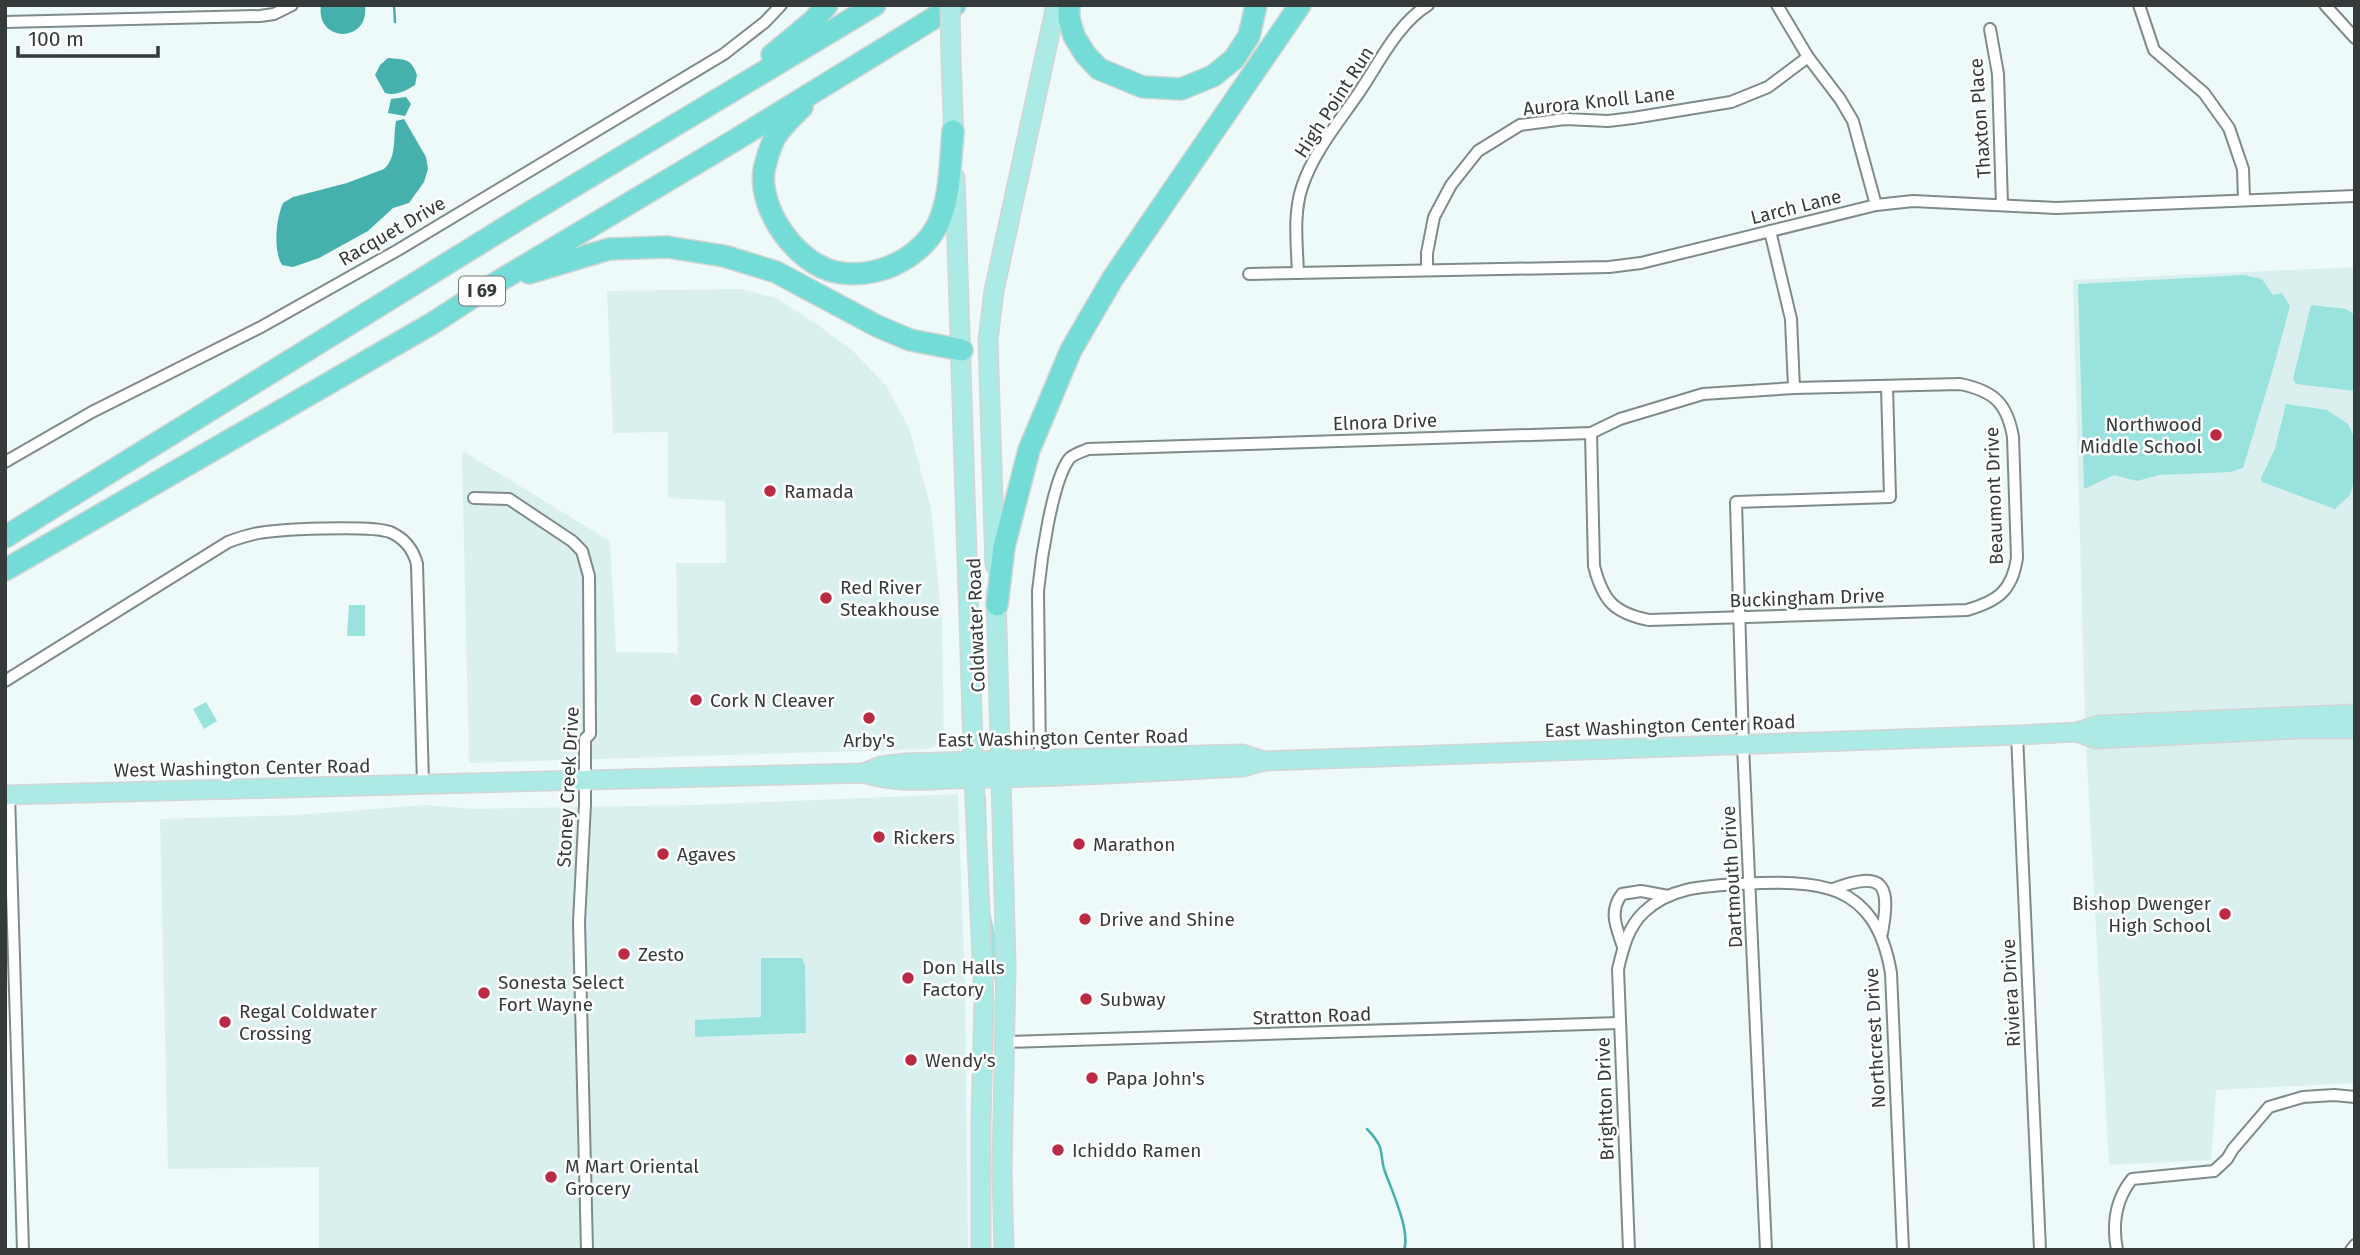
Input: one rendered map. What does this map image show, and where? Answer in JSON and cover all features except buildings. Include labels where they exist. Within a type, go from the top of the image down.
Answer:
[{"type":"highway","points":[[719,99],[813,21],[827,5]]},
{"type":"highway","name":"I 69","points":[[5,537],[524,216],[875,5]]},
{"type":"highway","name":"I 69","points":[[5,570],[433,323],[478,293],[832,81],[952,5]]},
{"type":"highway","points":[[1069,5],[1069,19],[1074,36],[1098,69],[1143,87],[1181,89],[1213,76],[1234,59],[1249,36],[1256,5]]},
{"type":"highway","points":[[997,605],[1004,547],[1029,450],[1071,350],[1113,278],[1300,5]]},
{"type":"highway","points":[[832,81],[800,108],[774,138],[764,171],[767,201],[784,236],[809,259],[836,272],[871,273],[898,264],[921,249],[937,226],[947,194],[953,131]]},
{"type":"highway","points":[[478,293],[542,268],[609,249],[667,247],[724,256],[776,272],[877,326],[910,340],[962,350]]},
{"type":"main road","name":"Coldwater Road","points":[[952,5],[953,131],[982,956],[981,1250]]},
{"type":"main road","name":"Coldwater Road","points":[[1004,1250],[1006,966],[990,432],[990,328],[993,291],[1056,5]]},
{"type":"main road","name":"East Washington Center Road","points":[[480,783],[864,773],[881,779],[907,780],[974,769],[1243,767],[1264,761],[2017,735],[2077,732],[2099,725],[2355,714]]},
{"type":"main road","name":"East Washington Center Road","points":[[2077,732],[2098,739],[2297,729],[2355,729]]},
{"type":"main road","name":"East Washington Center Road","points":[[1002,769],[1040,760],[1242,754],[1264,761]]},
{"type":"main road","name":"West Washington Center Road","points":[[7,794],[480,783]]},
{"type":"main road","points":[[982,956],[987,965],[995,1002],[995,1026],[1000,1038],[1005,1042]]},
{"type":"main road","points":[[983,1042],[990,1052],[997,1120],[1003,1127]]},
{"type":"street","name":"Racquet Drive","points":[[5,462],[92,412],[261,327],[398,250],[724,54],[765,22],[781,5]]},
{"type":"street","name":"High Point Run","points":[[1298,273],[1296,217],[1302,187],[1317,154],[1400,32],[1428,5]]},
{"type":"street","points":[[2139,5],[2154,50],[2204,93],[2230,128],[2242,169],[2244,199]]},
{"type":"street","points":[[2325,5],[2355,38]]},
{"type":"street","points":[[5,22],[260,16],[290,7]]},
{"type":"street","points":[[1782,7],[1808,57],[1853,121],[1876,205]]},
{"type":"street","name":"Thaxton Place","points":[[1990,29],[1997,74],[2002,205]]},
{"type":"street","name":"Aurora Knoll Lane","points":[[1427,270],[1427,253],[1434,217],[1451,185],[1478,151],[1520,125],[1565,120],[1608,121],[1731,102],[1768,87],[1808,57]]},
{"type":"street","name":"Larch Lane","points":[[1248,274],[1609,267],[1641,263],[1876,205],[1913,201],[2056,208],[2355,196]]},
{"type":"street","points":[[1770,231],[1791,319],[1794,388]]},
{"type":"street","name":"Elnora Drive","points":[[1040,760],[1038,591],[1059,478],[1071,456],[1088,449],[1591,433],[1620,419],[1675,400],[1703,394],[1794,388],[1960,384],[1982,388],[1998,400]]},
{"type":"street","name":"Dartmouth Drive","points":[[1766,1250],[1743,745],[1736,502],[1889,497],[1887,386]]},
{"type":"street","name":"Beaumont Drive","points":[[1998,400],[2009,418],[2013,437],[2017,558],[2014,575],[2005,591]]},
{"type":"street","name":"Buckingham Drive","points":[[1591,433],[1594,566],[1599,586],[1610,603],[1628,616],[1649,621],[1968,610],[1988,604],[2005,591]]},
{"type":"street","name":"Stoney Creek Drive","points":[[474,498],[509,499],[572,541],[582,551],[589,576],[590,734],[585,739],[586,780],[579,922],[587,1250]]},
{"type":"street","points":[[5,681],[228,542],[268,531],[363,528],[387,531],[397,535],[410,547],[418,564],[423,784]]},
{"type":"street","name":"Riviera Drive","points":[[2017,735],[2040,1250]]},
{"type":"street","points":[[7,794],[23,1250]]},
{"type":"street","points":[[1833,888],[1858,880],[1871,880],[1880,886],[1886,896],[1881,933]]},
{"type":"street","name":"Northcrest Drive","points":[[1750,884],[1793,882],[1833,888],[1852,900],[1870,917],[1881,933],[1891,973],[1903,1250]]},
{"type":"street","name":"Brighton Drive","points":[[1629,1250],[1619,1023],[1618,969],[1623,947],[1637,920],[1645,911],[1668,896],[1706,886],[1750,884]]},
{"type":"street","name":"Brighton Drive","points":[[1623,947],[1614,913],[1614,906],[1622,894],[1640,891],[1668,896]]},
{"type":"street","name":"Stratton Road","points":[[1005,1042],[1619,1023]]},
{"type":"street","points":[[2117,1250],[2114,1234],[2117,1208],[2124,1189],[2132,1179],[2214,1171],[2269,1107],[2303,1097],[2355,1097]]},
{"type":"street","points":[[2351,1250],[2355,1245]]},
{"type":"shaded area","points":[[321,5],[365,5],[364,18],[352,32],[334,32],[326,27],[321,18]]},
{"type":"shaded area","points":[[388,58],[409,62],[417,75],[415,85],[397,93],[385,93],[375,75],[380,65]]},
{"type":"shaded area","points":[[406,97],[411,104],[405,116],[388,113],[391,99]]},
{"type":"shaded area","points":[[404,119],[426,157],[428,169],[424,182],[409,203],[393,208],[368,231],[319,258],[293,267],[282,265],[277,251],[276,234],[283,203],[293,197],[347,183],[384,169],[393,153],[396,121]]},
{"type":"shaded area","name":"Northwood Middle School","points":[[2355,267],[2355,706],[2136,714],[2085,720],[2073,280]]},
{"type":"shaded area","points":[[2244,275],[2262,279],[2273,295],[2282,293],[2290,306],[2243,468],[2231,472],[2159,475],[2137,481],[2114,475],[2084,489],[2078,284]]},
{"type":"shaded area","points":[[741,289],[776,298],[854,352],[887,387],[909,428],[931,508],[942,622],[944,742],[927,749],[469,763],[464,452],[610,541],[616,652],[677,653],[678,667],[676,563],[726,563],[725,501],[668,498],[668,432],[613,433],[607,291]]},
{"type":"shaded area","points":[[2311,305],[2346,309],[2355,315],[2355,391],[2296,384],[2293,379]]},
{"type":"shaded area","points":[[2286,404],[2327,410],[2348,424],[2355,439],[2355,477],[2350,495],[2335,509],[2262,482],[2261,478],[2275,449]]},
{"type":"shaded area","points":[[349,605],[365,605],[365,636],[347,636]]},
{"type":"shaded area","points":[[206,702],[217,721],[204,729],[193,709]]},
{"type":"shaded area","name":"Bishop Dwenger High School","points":[[2355,734],[2355,1083],[2216,1090],[2211,1160],[2109,1165],[2086,745]]},
{"type":"shaded area","points":[[958,794],[965,986],[968,1250],[319,1250],[319,1167],[168,1169],[160,819],[296,815],[425,805],[473,809],[694,805]]},
{"type":"shaded area","points":[[982,797],[986,797],[988,902],[999,952],[997,993],[989,954]]},
{"type":"shaded area","points":[[761,958],[802,958],[805,965],[806,1033],[695,1037],[695,1020],[761,1017]]},
{"type":"waterway","points":[[394,5],[395,22]]},
{"type":"waterway","points":[[1367,1129],[1380,1147],[1384,1169],[1405,1232],[1404,1250]]},
{"type":"place","name":"Northwood Middle School","points":[[2216,435]]},
{"type":"place","name":"Ramada","points":[[770,491]]},
{"type":"place","name":"Red River Steakhouse","points":[[826,598]]},
{"type":"place","name":"Cork N Cleaver","points":[[696,700]]},
{"type":"place","name":"Arby's","points":[[869,718]]},
{"type":"place","name":"Rickers","points":[[879,837]]},
{"type":"place","name":"Marathon","points":[[1079,844]]},
{"type":"place","name":"Agaves","points":[[663,854]]},
{"type":"place","name":"Bishop Dwenger High School","points":[[2225,914]]},
{"type":"place","name":"Drive and Shine","points":[[1085,919]]},
{"type":"place","name":"Zesto","points":[[624,954]]},
{"type":"place","name":"Don Halls Factory","points":[[908,978]]},
{"type":"place","name":"Sonesta Select Fort Wayne","points":[[484,993]]},
{"type":"place","name":"Subway","points":[[1086,999]]},
{"type":"place","name":"Regal Coldwater Crossing","points":[[225,1022]]},
{"type":"place","name":"Wendy's","points":[[911,1060]]},
{"type":"place","name":"Papa John's","points":[[1092,1078]]},
{"type":"place","name":"Ichiddo Ramen","points":[[1058,1150]]},
{"type":"place","name":"M Mart Oriental Grocery","points":[[551,1177]]}]
